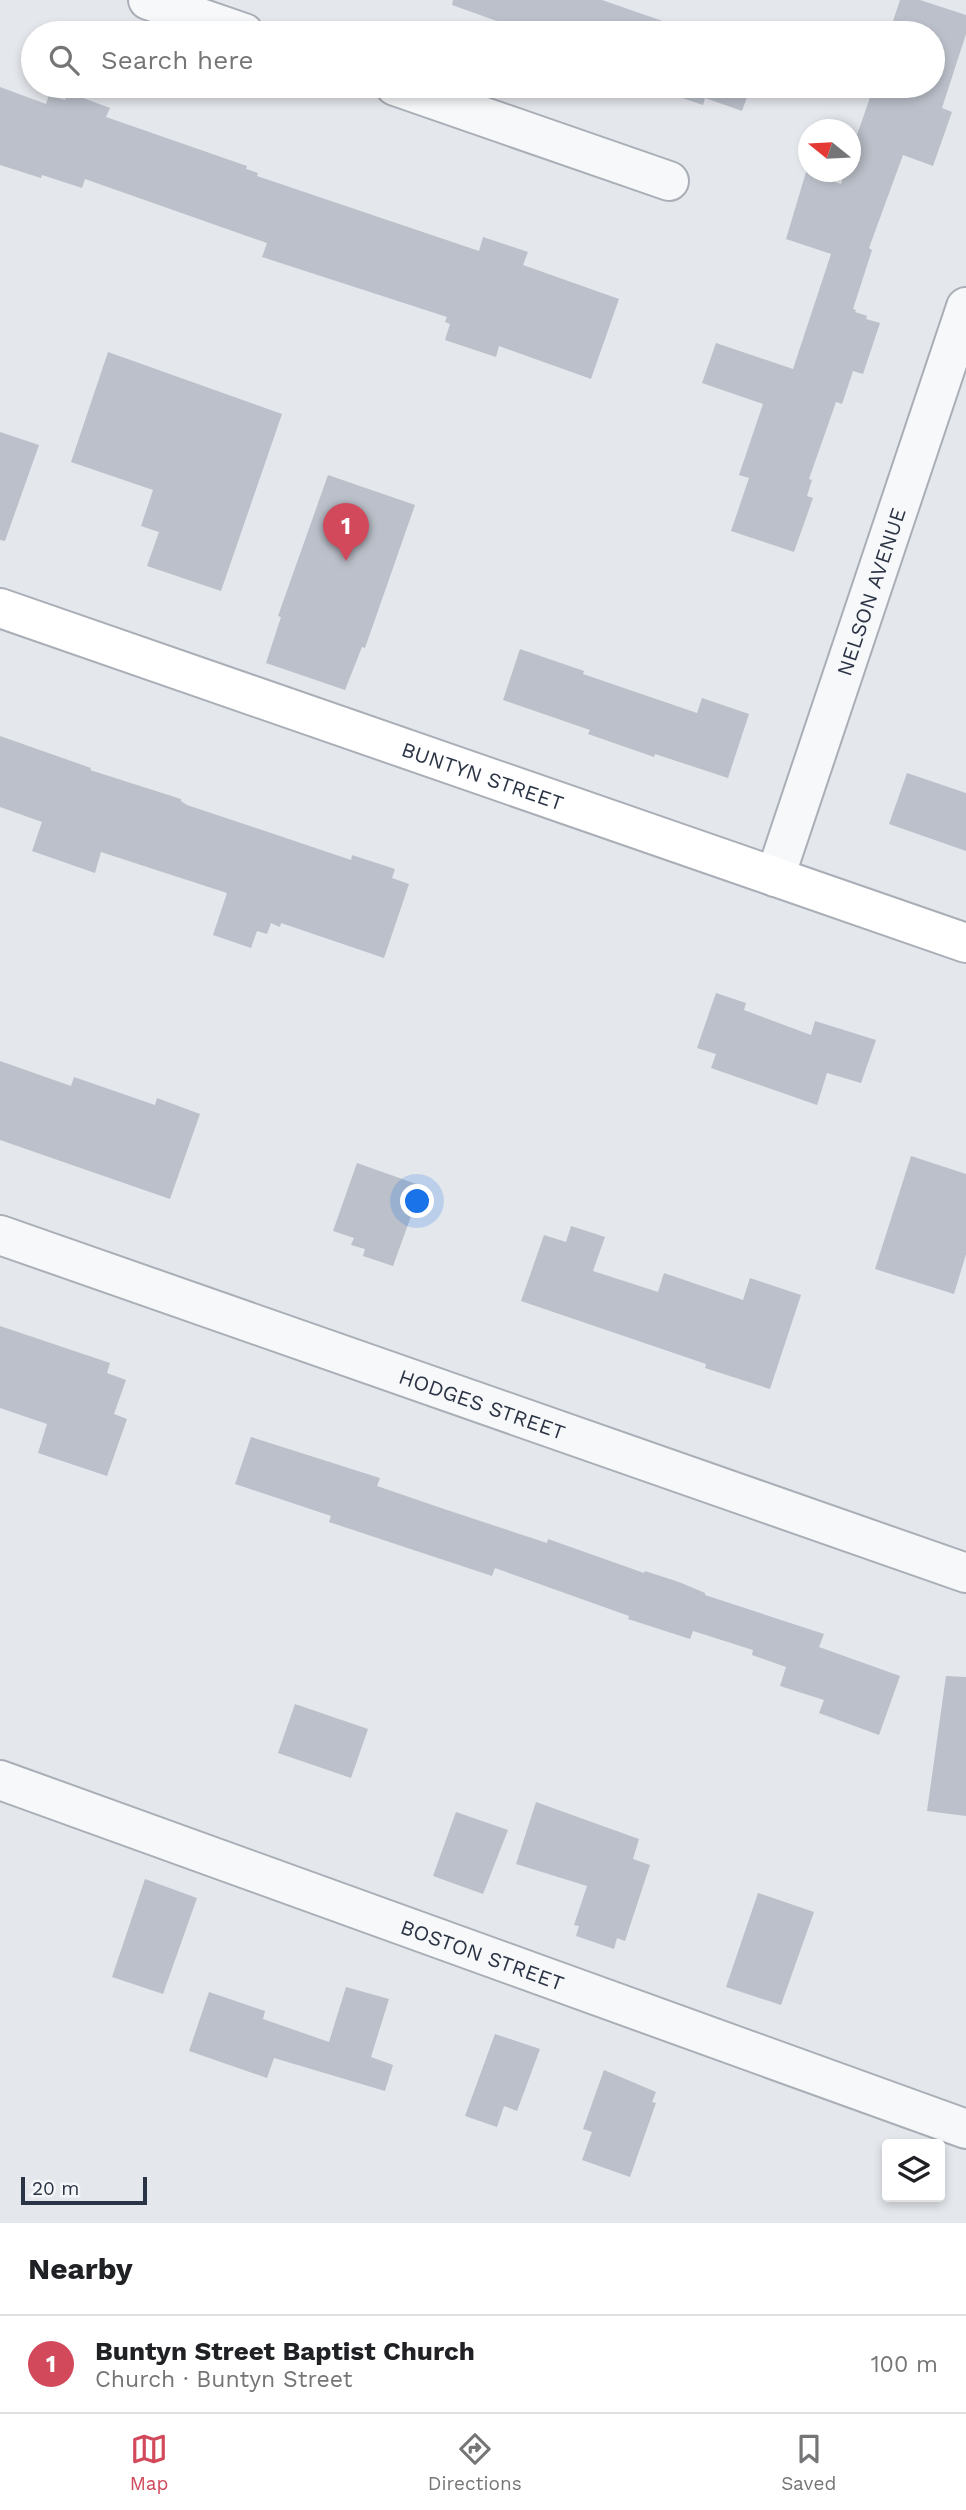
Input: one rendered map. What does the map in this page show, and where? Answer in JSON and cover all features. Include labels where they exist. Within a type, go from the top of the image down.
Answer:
[{"type":"street","points":[[148,0],[209,21]]},
{"type":"street","points":[[430,98],[669,181]]},
{"type":"street","name":"NELSON AVENUE","points":[[775,877],[966,307]]},
{"type":"street","name":"BUNTYN STREET","points":[[0,608],[966,943]]},
{"type":"street","name":"HODGES STREET","points":[[0,1235],[966,1573]]},
{"type":"street","name":"BOSTON STREET","points":[[0,1780],[966,2129]]},
{"type":"building","points":[[453,0],[602,0],[662,21],[497,21],[452,5]]},
{"type":"building","points":[[900,0],[920,0],[966,15],[966,34],[942,108],[952,112],[933,166],[903,155],[869,248],[872,250],[853,309],[867,316],[866,319],[880,323],[863,374],[853,371],[842,404],[836,402],[809,479],[812,480],[807,496],[813,498],[794,552],[731,531],[749,478],[739,475],[763,404],[702,383],[716,343],[793,369],[831,254],[786,239],[803,182],[861,182],[861,123],[870,98],[945,98],[945,21],[893,21]]},
{"type":"building","points":[[0,87],[21,95],[21,98],[46,104],[48,98],[83,98],[110,108],[106,117],[247,166],[246,169],[258,173],[257,176],[479,251],[483,237],[528,252],[523,265],[619,299],[591,379],[499,346],[496,357],[445,340],[450,324],[445,322],[447,317],[262,257],[267,243],[85,179],[82,188],[0,165]]},
{"type":"building","points":[[682,98],[705,98],[703,105]]},
{"type":"building","points":[[705,98],[747,98],[742,111]]},
{"type":"building","points":[[108,352],[282,414],[221,591],[147,566],[159,532],[141,526],[153,490],[71,462]]},
{"type":"building","points":[[0,432],[39,445],[5,541],[0,540]]},
{"type":"building","points":[[328,475],[415,505],[365,648],[362,647],[345,690],[266,663],[281,617],[278,616]]},
{"type":"building","points":[[520,649],[697,713],[702,698],[749,714],[728,778],[655,754],[654,757],[588,734],[590,730],[503,700]]},
{"type":"building","points":[[0,736],[91,768],[90,770],[181,799],[187,805],[351,860],[352,855],[395,869],[392,878],[409,884],[384,958],[281,923],[280,927],[271,923],[267,934],[257,931],[251,948],[213,935],[227,893],[101,852],[95,873],[32,851],[42,822],[0,807]]},
{"type":"building","points":[[907,773],[966,793],[966,851],[889,824]]},
{"type":"building","points":[[716,993],[746,1003],[744,1010],[811,1035],[815,1021],[876,1040],[861,1083],[827,1073],[817,1105],[711,1068],[716,1054],[697,1048]]},
{"type":"building","points":[[0,1061],[71,1086],[74,1077],[155,1105],[157,1098],[200,1114],[170,1199],[0,1140]]},
{"type":"building","points":[[911,1156],[966,1174],[966,1254],[954,1294],[875,1269]]},
{"type":"building","points":[[357,1163],[422,1186],[393,1266],[363,1256],[365,1249],[351,1245],[354,1238],[333,1231]]},
{"type":"building","points":[[571,1226],[605,1237],[593,1271],[658,1292],[664,1273],[743,1300],[750,1278],[801,1295],[770,1389],[705,1368],[706,1364],[521,1301],[544,1235],[566,1242]]},
{"type":"building","points":[[0,1326],[110,1363],[107,1373],[126,1380],[114,1414],[127,1419],[107,1476],[38,1453],[47,1424],[0,1408]]},
{"type":"building","points":[[251,1437],[380,1478],[377,1486],[547,1543],[548,1539],[644,1573],[645,1571],[679,1582],[705,1595],[824,1634],[819,1647],[900,1676],[879,1735],[819,1713],[824,1700],[780,1686],[786,1667],[752,1655],[753,1650],[693,1631],[690,1639],[628,1619],[629,1616],[495,1568],[492,1576],[329,1522],[331,1516],[235,1484]]},
{"type":"building","points":[[946,1676],[966,1677],[966,1816],[927,1811]]},
{"type":"building","points":[[295,1704],[368,1729],[351,1778],[278,1753]]},
{"type":"building","points":[[536,1802],[639,1839],[633,1859],[650,1865],[625,1941],[617,1938],[614,1949],[576,1936],[579,1926],[574,1925],[587,1886],[516,1864]]},
{"type":"building","points":[[456,1812],[508,1830],[483,1894],[433,1876]]},
{"type":"building","points":[[145,1879],[197,1898],[163,1994],[112,1977]]},
{"type":"building","points":[[758,1893],[814,1912],[781,2005],[726,1987]]},
{"type":"building","points":[[346,1987],[389,1999],[371,2057],[393,2065],[385,2091],[274,2058],[267,2078],[189,2051],[209,1992],[265,2011],[263,2019],[329,2042]]},
{"type":"building","points":[[495,2034],[540,2049],[517,2111],[504,2106],[497,2127],[465,2116]]},
{"type":"building","points":[[604,2070],[656,2092],[652,2102],[656,2103],[630,2177],[582,2160],[592,2132],[583,2129]]},
{"type":"place","name":"Buntyn Street Baptist Church","points":[[346,561]]}]
